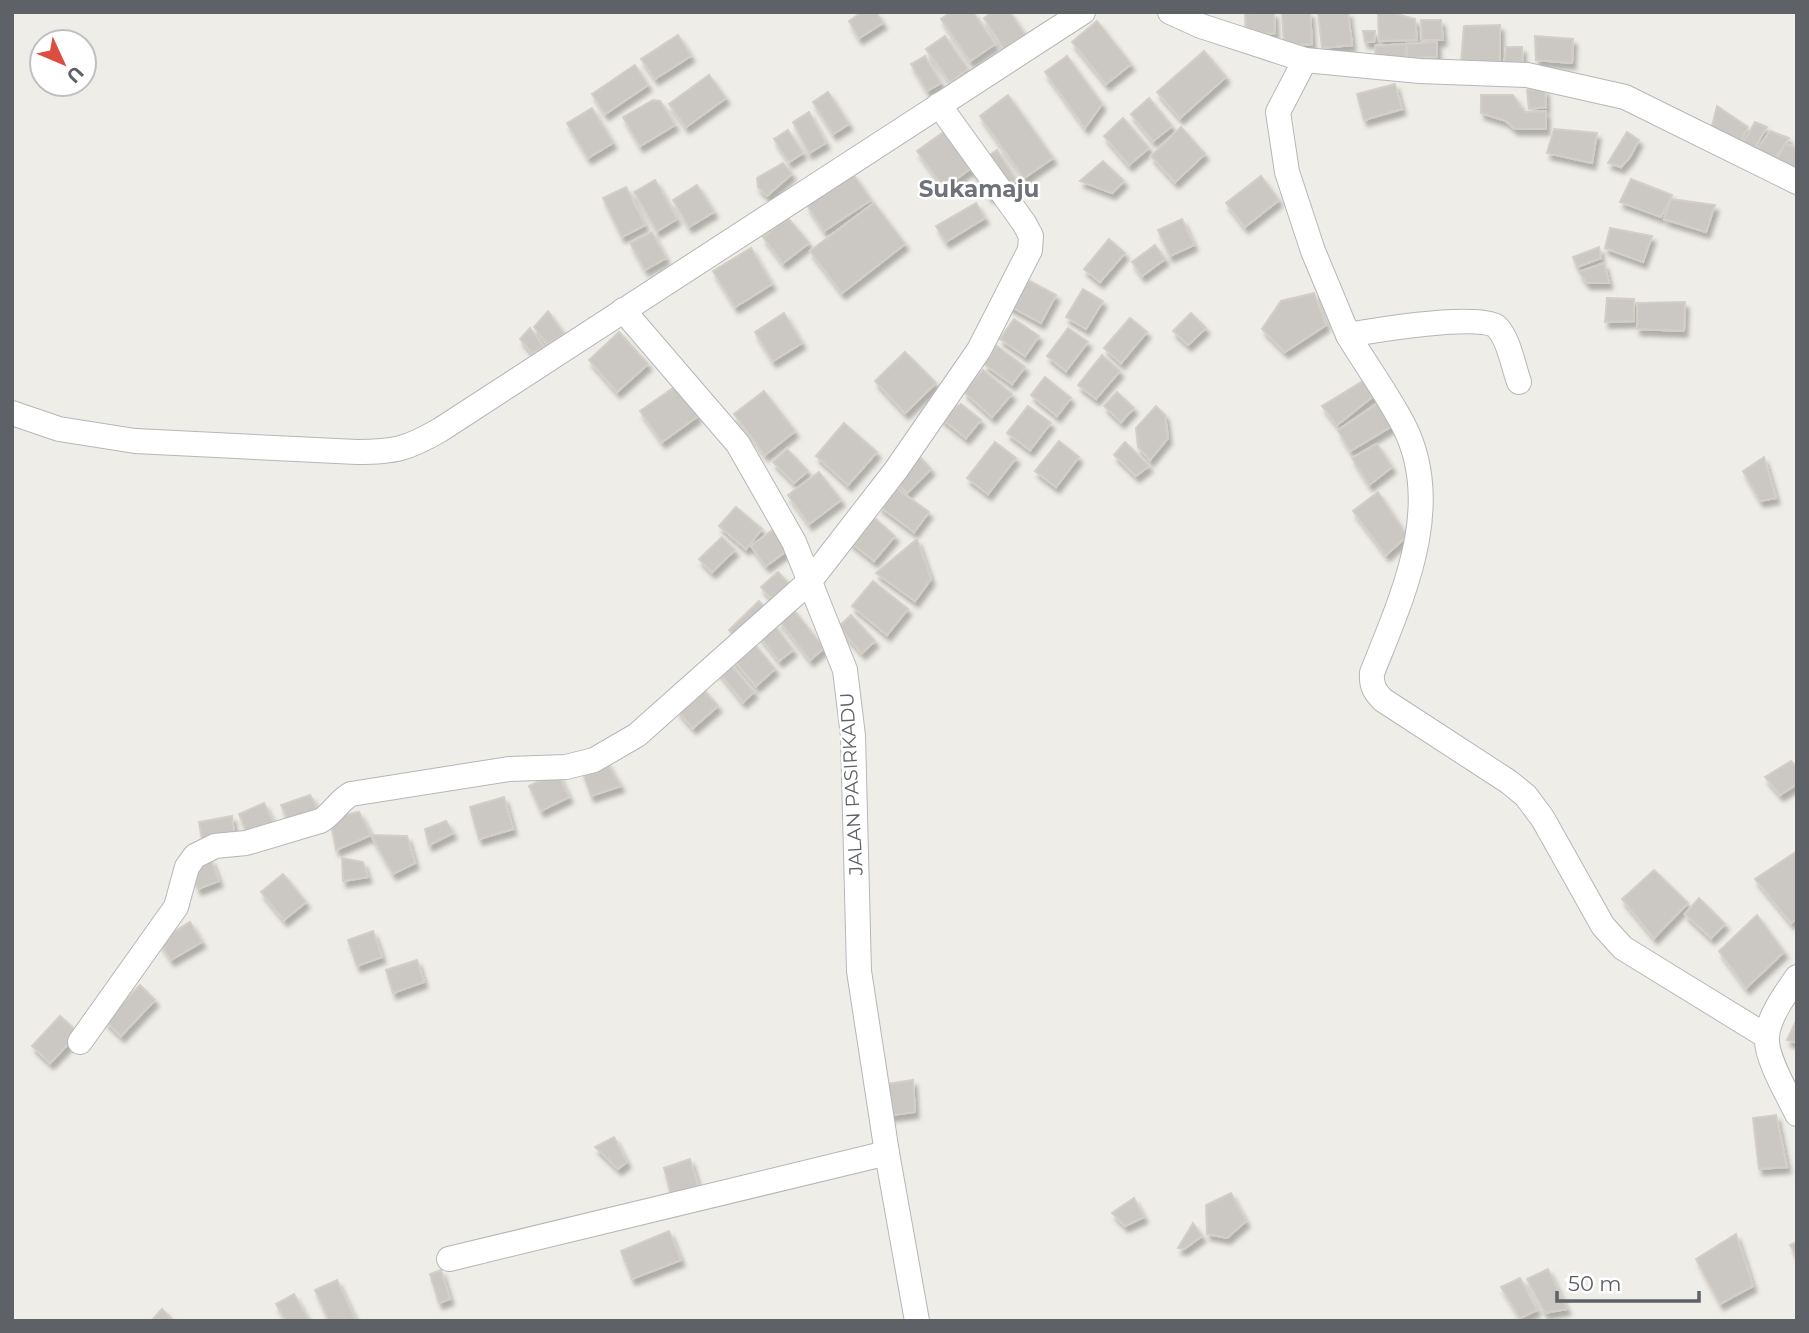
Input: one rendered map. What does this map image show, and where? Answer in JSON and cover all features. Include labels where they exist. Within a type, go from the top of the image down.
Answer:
[{"type":"street","points":[[12,413],[59,429],[135,441],[387,452],[411,446],[440,430],[1083,12]]},
{"type":"street","points":[[1170,12],[1201,26],[1305,60],[1420,71],[1527,75],[1625,97],[1797,182]]},
{"type":"street","points":[[1305,60],[1278,112],[1285,160],[1313,251],[1348,335],[1405,428],[1417,465],[1420,493],[1414,561],[1372,673],[1371,683],[1383,701],[1509,782],[1526,796],[1543,819],[1603,926],[1623,948],[1766,1035]]},
{"type":"street","points":[[80,1042],[176,907],[187,867],[202,852],[226,844],[246,843],[320,821],[351,794],[468,774],[566,767],[594,760],[637,735],[810,581],[896,470],[979,350],[1030,250],[1031,236],[1024,223],[939,105]]},
{"type":"street","name":"JALAN PASIRKADU","points":[[623,310],[738,444],[794,542],[845,670],[853,736],[859,971],[887,1153],[917,1321]]},
{"type":"street","points":[[1348,335],[1409,325],[1485,321],[1497,327],[1504,339],[1519,382]]},
{"type":"street","points":[[1797,977],[1780,1004],[1766,1035],[1768,1051],[1797,1114]]},
{"type":"street","points":[[449,1259],[887,1153]]},
{"type":"building","points":[[862,12],[876,12],[883,23],[859,38],[849,21]]},
{"type":"building","points":[[951,12],[973,12],[995,44],[970,61],[941,19]]},
{"type":"building","points":[[992,12],[1010,12],[1025,35],[1004,49],[984,18]]},
{"type":"building","points":[[1274,12],[1275,33],[1246,35],[1245,14]]},
{"type":"building","points":[[1282,12],[1310,12],[1312,44],[1284,46]]},
{"type":"building","points":[[1318,12],[1348,12],[1352,45],[1322,48]]},
{"type":"building","points":[[1378,12],[1390,12],[1415,19],[1417,40],[1379,41]]},
{"type":"building","points":[[1421,20],[1441,20],[1443,40],[1422,40]]},
{"type":"building","points":[[1097,21],[1131,64],[1106,84],[1072,42]]},
{"type":"building","points":[[1500,25],[1500,63],[1461,63],[1464,26]]},
{"type":"building","points":[[1363,31],[1375,31],[1374,42],[1365,42]]},
{"type":"building","points":[[678,35],[691,56],[655,79],[641,59]]},
{"type":"building","points":[[945,36],[968,69],[950,82],[926,49]]},
{"type":"building","points":[[1535,36],[1573,39],[1572,63],[1536,60]]},
{"type":"building","points":[[1437,42],[1437,57],[1407,58],[1406,44]]},
{"type":"building","points":[[1406,44],[1407,58],[1376,60],[1375,46]]},
{"type":"building","points":[[1506,47],[1522,47],[1523,69],[1504,69]]},
{"type":"building","points":[[1204,51],[1226,77],[1180,118],[1157,92]]},
{"type":"building","points":[[925,56],[941,83],[927,91],[911,64]]},
{"type":"building","points":[[1067,56],[1102,104],[1085,128],[1045,72]]},
{"type":"building","points":[[635,65],[648,85],[605,114],[592,94]]},
{"type":"building","points":[[709,75],[726,98],[686,127],[669,104]]},
{"type":"building","points":[[1395,84],[1402,109],[1364,120],[1357,94]]},
{"type":"building","points":[[1545,89],[1546,107],[1529,109],[1527,90]]},
{"type":"building","points":[[828,92],[849,124],[833,134],[813,102]]},
{"type":"building","points":[[1008,95],[1053,158],[1024,178],[980,116]]},
{"type":"building","points":[[1481,95],[1513,95],[1525,112],[1546,111],[1546,129],[1515,129],[1506,121],[1481,113]]},
{"type":"building","points":[[1149,98],[1172,126],[1153,141],[1131,114]]},
{"type":"building","points":[[653,100],[660,101],[675,125],[640,146],[623,117]]},
{"type":"building","points":[[1717,106],[1748,127],[1737,148],[1710,134]]},
{"type":"building","points":[[592,108],[613,143],[588,158],[567,123]]},
{"type":"building","points":[[809,112],[826,143],[809,153],[793,122]]},
{"type":"building","points":[[1123,118],[1149,148],[1129,165],[1104,136]]},
{"type":"building","points":[[1755,122],[1767,127],[1751,154],[1739,150]]},
{"type":"building","points":[[1181,127],[1205,154],[1175,182],[1151,156]]},
{"type":"building","points":[[1554,129],[1597,133],[1592,163],[1547,153]]},
{"type":"building","points":[[788,130],[803,153],[789,162],[774,139]]},
{"type":"building","points":[[945,131],[971,168],[944,188],[917,151]]},
{"type":"building","points":[[1770,131],[1789,138],[1771,163],[1753,155]]},
{"type":"building","points":[[1627,132],[1639,140],[1630,157],[1621,167],[1608,163]]},
{"type":"building","points":[[1785,144],[1797,148],[1797,162],[1790,174],[1773,167]]},
{"type":"building","points":[[997,150],[1016,180],[990,197],[971,168]]},
{"type":"building","points":[[1103,161],[1124,181],[1112,193],[1080,181]]},
{"type":"building","points":[[783,163],[792,174],[767,196],[758,187],[757,178]]},
{"type":"building","points":[[853,174],[871,200],[824,231],[807,205]]},
{"type":"building","points":[[1261,176],[1279,200],[1245,227],[1226,203]]},
{"type":"building","points":[[1631,179],[1672,195],[1661,217],[1620,202]]},
{"type":"building","points":[[655,180],[677,219],[657,231],[634,192]]},
{"type":"building","points":[[697,185],[714,212],[689,227],[673,200]]},
{"type":"building","points":[[626,187],[645,225],[622,237],[603,198]]},
{"type":"building","points":[[1671,199],[1715,205],[1706,232],[1664,219]]},
{"type":"building","points":[[874,203],[905,244],[842,293],[810,251]]},
{"type":"building","points":[[976,203],[985,218],[946,242],[936,226]]},
{"type":"building","points":[[788,218],[809,243],[783,263],[763,237]]},
{"type":"building","points":[[1182,219],[1194,245],[1170,256],[1158,230]]},
{"type":"building","points":[[1610,228],[1652,236],[1643,262],[1605,248]]},
{"type":"building","points":[[652,232],[666,258],[645,270],[630,243]]},
{"type":"building","points":[[1109,239],[1125,253],[1100,282],[1084,269]]},
{"type":"building","points":[[1155,245],[1165,259],[1142,276],[1132,262]]},
{"type":"building","points":[[1599,247],[1601,258],[1577,267],[1573,257]]},
{"type":"building","points":[[751,248],[772,284],[735,307],[713,271]]},
{"type":"building","points":[[1604,263],[1609,283],[1587,283],[1579,272]]},
{"type":"building","points":[[1020,276],[1056,295],[1041,323],[1004,303]]},
{"type":"building","points":[[1083,289],[1103,301],[1086,329],[1066,317]]},
{"type":"building","points":[[1314,293],[1326,325],[1285,352],[1262,329],[1281,301]]},
{"type":"building","points":[[1607,298],[1634,299],[1634,321],[1605,322]]},
{"type":"building","points":[[1685,302],[1684,331],[1637,329],[1637,303]]},
{"type":"building","points":[[548,311],[564,334],[547,344],[534,327]]},
{"type":"building","points":[[784,313],[802,343],[773,361],[755,332]]},
{"type":"building","points":[[1191,313],[1206,328],[1188,345],[1173,331]]},
{"type":"building","points":[[1130,318],[1147,332],[1121,363],[1104,348]]},
{"type":"building","points":[[1014,319],[1039,336],[1025,356],[1000,339]]},
{"type":"building","points":[[530,328],[544,347],[532,353],[520,339]]},
{"type":"building","points":[[1068,328],[1088,342],[1066,371],[1047,356]]},
{"type":"building","points":[[619,332],[648,364],[617,392],[589,360]]},
{"type":"building","points":[[997,346],[1025,367],[1012,384],[984,364]]},
{"type":"building","points":[[905,352],[936,383],[905,413],[875,381]]},
{"type":"building","points":[[1102,355],[1120,371],[1096,399],[1078,385]]},
{"type":"building","points":[[983,370],[1012,394],[992,417],[964,392]]},
{"type":"building","points":[[1045,377],[1071,398],[1057,416],[1031,395]]},
{"type":"building","points":[[1368,378],[1377,393],[1337,425],[1322,406]]},
{"type":"building","points":[[676,386],[698,416],[662,442],[640,411]]},
{"type":"building","points":[[764,391],[795,431],[765,455],[734,414]]},
{"type":"building","points":[[1117,392],[1134,408],[1121,422],[1104,406]]},
{"type":"building","points":[[1380,402],[1394,425],[1350,451],[1338,430]]},
{"type":"building","points":[[961,404],[981,420],[966,438],[940,417]]},
{"type":"building","points":[[1028,406],[1051,423],[1030,450],[1007,433]]},
{"type":"building","points":[[1156,406],[1165,415],[1168,438],[1150,460],[1138,447],[1136,428]]},
{"type":"building","points":[[844,423],[877,452],[848,485],[816,456]]},
{"type":"building","points":[[1059,441],[1079,457],[1056,487],[1035,471]]},
{"type":"building","points":[[995,442],[1016,458],[988,494],[967,478]]},
{"type":"building","points":[[1125,442],[1149,466],[1136,476],[1114,455]]},
{"type":"building","points":[[1377,444],[1392,467],[1369,485],[1352,458]]},
{"type":"building","points":[[787,449],[808,471],[794,483],[773,462]]},
{"type":"building","points":[[918,455],[931,469],[907,493],[894,479]]},
{"type":"building","points":[[1764,457],[1776,498],[1760,501],[1743,471]]},
{"type":"building","points":[[819,472],[841,500],[809,524],[788,495]]},
{"type":"building","points":[[893,486],[929,512],[914,532],[879,506]]},
{"type":"building","points":[[1378,492],[1407,536],[1386,555],[1353,511]]},
{"type":"building","points":[[736,507],[762,529],[746,549],[719,526]]},
{"type":"building","points":[[871,515],[895,536],[874,561],[849,541]]},
{"type":"building","points":[[774,529],[789,549],[766,566],[751,546]]},
{"type":"building","points":[[722,537],[735,550],[712,572],[699,559]]},
{"type":"building","points":[[917,539],[931,579],[915,601],[876,573]]},
{"type":"building","points":[[778,572],[793,588],[775,603],[761,587]]},
{"type":"building","points":[[873,581],[908,609],[887,635],[852,606]]},
{"type":"building","points":[[759,601],[767,610],[737,639],[729,630]]},
{"type":"building","points":[[793,609],[824,648],[810,660],[779,620]]},
{"type":"building","points":[[851,615],[875,641],[862,653],[838,627]]},
{"type":"building","points":[[772,622],[793,650],[779,661],[757,633]]},
{"type":"building","points":[[751,640],[775,669],[756,686],[731,657]]},
{"type":"building","points":[[727,660],[754,692],[743,702],[716,669]]},
{"type":"building","points":[[702,688],[718,706],[693,728],[677,710]]},
{"type":"building","points":[[606,761],[621,786],[591,796],[582,770]]},
{"type":"building","points":[[1791,761],[1797,768],[1797,784],[1780,795],[1765,777]]},
{"type":"building","points":[[557,772],[569,797],[541,811],[529,786]]},
{"type":"building","points":[[310,795],[322,817],[291,827],[281,805]]},
{"type":"building","points":[[504,797],[513,829],[479,839],[470,807]]},
{"type":"building","points":[[264,803],[276,828],[250,840],[239,814]]},
{"type":"building","points":[[359,812],[371,835],[336,850],[330,818]]},
{"type":"building","points":[[232,816],[234,833],[202,839],[199,822]]},
{"type":"building","points":[[446,821],[453,833],[429,845],[425,829]]},
{"type":"building","points":[[371,835],[407,836],[415,863],[393,874]]},
{"type":"building","points":[[1797,851],[1797,918],[1791,923],[1755,879]]},
{"type":"building","points":[[342,858],[363,862],[368,877],[343,881]]},
{"type":"building","points":[[211,859],[219,881],[198,889],[189,868]]},
{"type":"building","points":[[1654,870],[1688,903],[1654,938],[1622,899]]},
{"type":"building","points":[[283,874],[306,902],[284,920],[261,892]]},
{"type":"building","points":[[1699,898],[1725,924],[1711,938],[1685,914]]},
{"type":"building","points":[[1757,915],[1784,952],[1746,988],[1719,951]]},
{"type":"building","points":[[190,922],[202,942],[171,960],[159,941]]},
{"type":"building","points":[[373,931],[382,957],[357,966],[348,940]]},
{"type":"building","points":[[417,960],[424,982],[393,993],[386,970]]},
{"type":"building","points":[[140,985],[155,1000],[121,1036],[105,1021]]},
{"type":"building","points":[[60,1016],[79,1033],[50,1063],[32,1046]]},
{"type":"building","points":[[1797,1019],[1797,1043],[1787,1040]]},
{"type":"building","points":[[913,1080],[915,1112],[886,1116],[880,1085]]},
{"type":"building","points":[[1776,1115],[1787,1167],[1759,1169],[1753,1118]]},
{"type":"building","points":[[614,1137],[627,1162],[618,1169],[595,1147]]},
{"type":"building","points":[[690,1159],[699,1188],[671,1195],[664,1168]]},
{"type":"building","points":[[1231,1193],[1246,1221],[1227,1238],[1207,1234],[1206,1205]]},
{"type":"building","points":[[1134,1198],[1144,1217],[1125,1226],[1112,1213]]},
{"type":"building","points":[[1193,1223],[1202,1236],[1184,1249],[1178,1248]]},
{"type":"building","points":[[669,1231],[681,1260],[632,1279],[621,1251]]},
{"type":"building","points":[[1736,1234],[1753,1286],[1720,1304],[1696,1259]]},
{"type":"building","points":[[1797,1242],[1797,1257],[1790,1245]]},
{"type":"building","points":[[1548,1269],[1567,1309],[1545,1313],[1527,1279]]},
{"type":"building","points":[[441,1270],[450,1299],[439,1303],[430,1274]]},
{"type":"building","points":[[1520,1278],[1537,1310],[1520,1318],[1501,1287]]},
{"type":"building","points":[[337,1280],[356,1321],[329,1321],[315,1290]]},
{"type":"building","points":[[294,1294],[309,1321],[286,1321],[276,1304]]},
{"type":"building","points":[[162,1309],[174,1321],[151,1321]]},
{"type":"district","name":"Sukamaju","points":[[979,189]]}]
